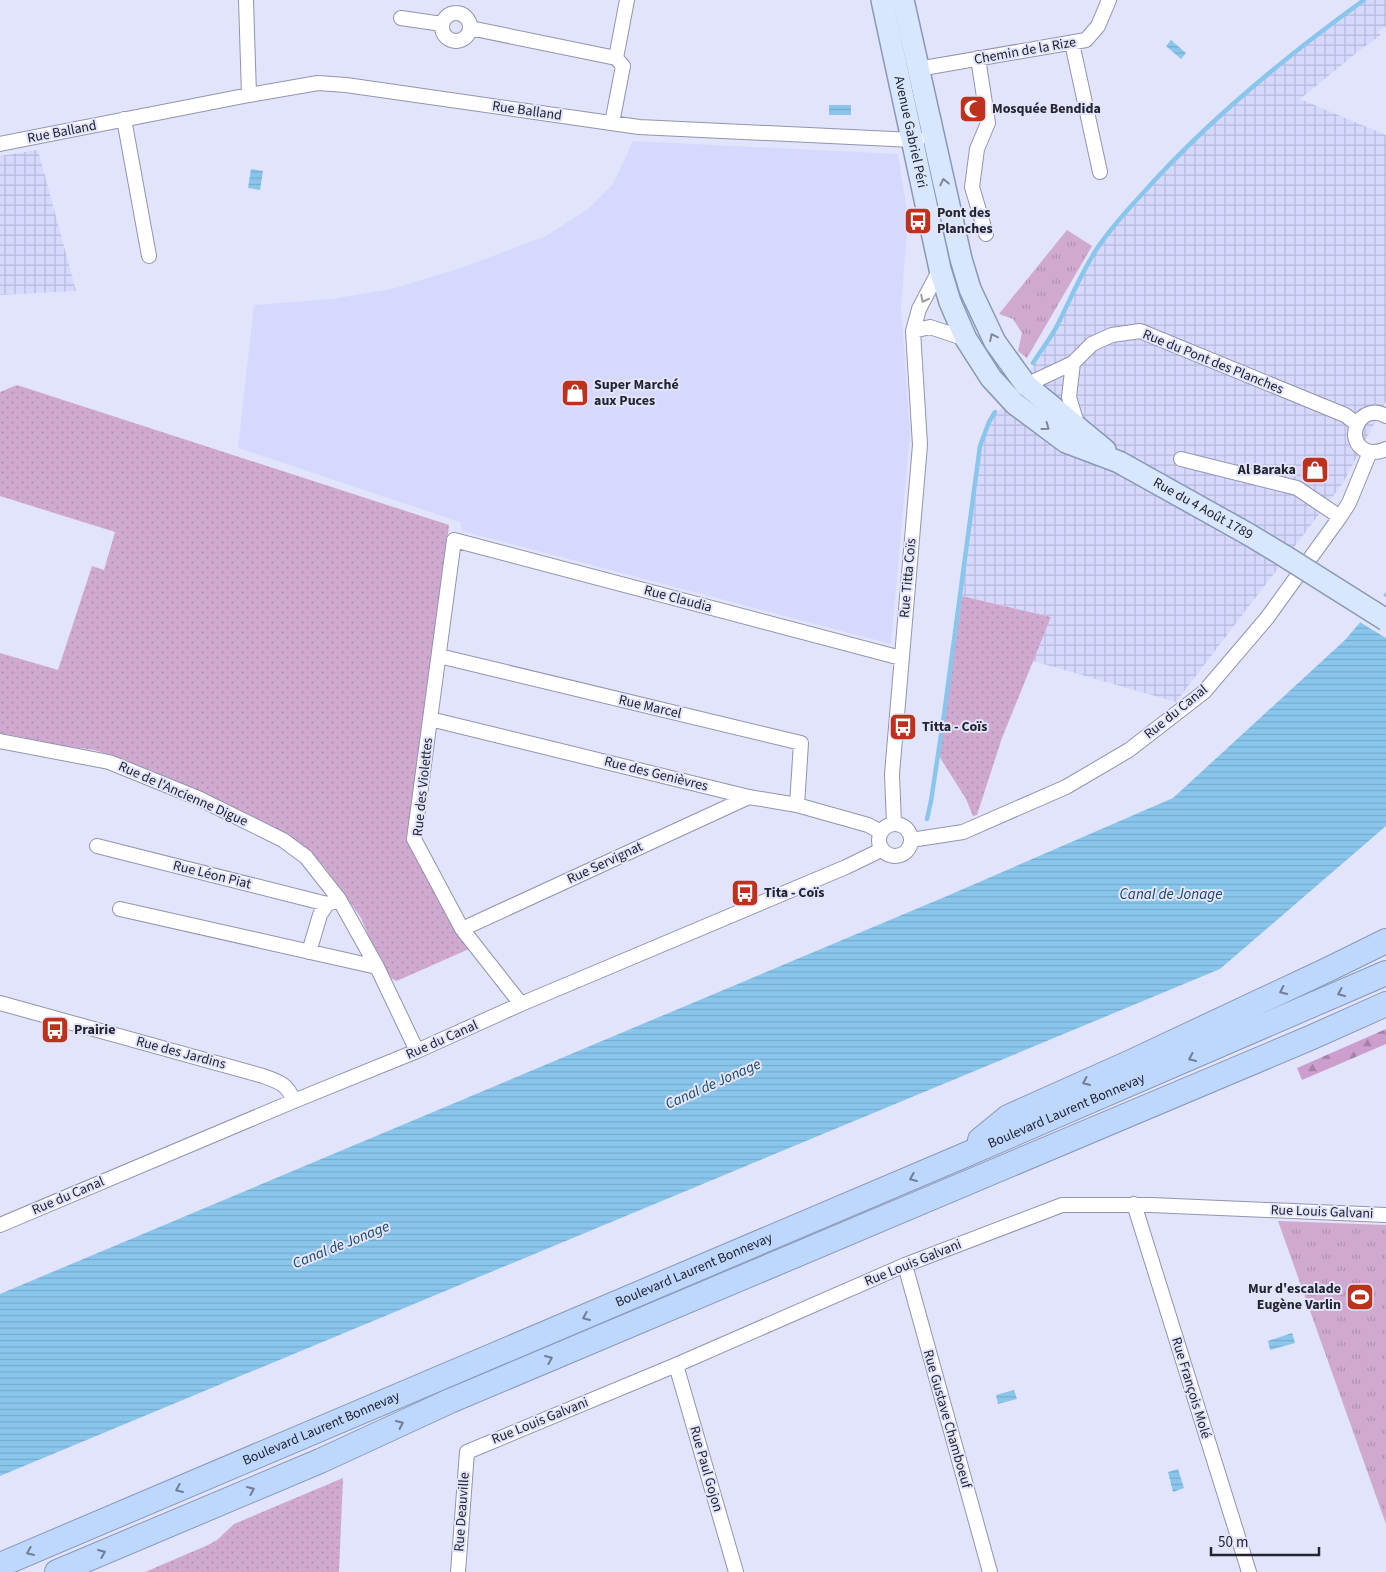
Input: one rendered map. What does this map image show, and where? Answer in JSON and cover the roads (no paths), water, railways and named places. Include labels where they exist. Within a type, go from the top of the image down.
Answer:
[{"type":"highway","points":[[1327,970],[1347,947],[1386,926]]},
{"type":"highway","points":[[958,1158],[1008,1117],[1131,1062],[1386,941]]},
{"type":"highway","name":"Boulevard Laurent Bonnevay","points":[[0,1565],[958,1158],[1386,973]]},
{"type":"highway","name":"Boulevard Laurent Bonnevay","points":[[57,1572],[320,1461],[450,1401],[1310,1038],[1386,1004]]},
{"type":"main road","name":"Avenue Gabriel Péri","points":[[882,0],[940,269],[950,302],[966,339],[991,378],[1008,396]]},
{"type":"main road","name":"Avenue Gabriel Péri","points":[[890,0],[905,62],[918,69]]},
{"type":"main road","name":"Avenue Gabriel Péri","points":[[903,0],[961,259],[970,289],[995,342],[1023,381]]},
{"type":"main road","name":"Rue du 4 Août 1789","points":[[1023,381],[1119,462]]},
{"type":"main road","name":"Rue du 4 Août 1789","points":[[1008,396],[1015,404],[1066,442],[1119,462],[1248,534],[1386,620]]},
{"type":"street","points":[[246,0],[249,95]]},
{"type":"street","points":[[616,58],[627,0]]},
{"type":"street","name":"Chemin de la Rize","points":[[918,69],[1086,40],[1098,26],[1109,0]]},
{"type":"street","points":[[457,12],[468,19],[470,28],[464,39],[455,41],[444,34],[442,24],[445,17],[457,12]]},
{"type":"street","points":[[401,18],[442,24]]},
{"type":"street","points":[[470,28],[616,58],[623,66],[612,123]]},
{"type":"street","points":[[1072,43],[1100,172]]},
{"type":"street","points":[[978,58],[988,123],[977,149],[972,187],[986,234]]},
{"type":"street","name":"Rue Balland","points":[[0,144],[318,83],[346,84],[639,127],[913,140],[934,135]]},
{"type":"street","points":[[124,119],[148,256]]},
{"type":"street","name":"Rue Titta Coïs","points":[[894,824],[892,774],[920,445],[913,332],[919,309],[940,269]]},
{"type":"street","points":[[913,332],[930,327],[966,339]]},
{"type":"street","name":"Rue du Pont des Planches","points":[[1023,381],[1073,364],[1092,344],[1112,335],[1140,331],[1345,416],[1357,424]]},
{"type":"street","points":[[1073,364],[1069,397],[1078,427]]},
{"type":"street","points":[[1386,416],[1378,412],[1371,413],[1360,419],[1355,431],[1359,444],[1364,449],[1370,452],[1386,449]]},
{"type":"street","name":"Rue du Canal","points":[[911,840],[963,832],[1066,787],[1129,750],[1204,692],[1267,618],[1340,518],[1349,503],[1370,452]]},
{"type":"street","points":[[1181,459],[1297,488],[1340,518]]},
{"type":"street","name":"Rue Claudia","points":[[454,540],[901,658]]},
{"type":"street","name":"Rue des Violettes","points":[[454,540],[414,839],[462,929],[521,1004]]},
{"type":"street","name":"Rue Marcel","points":[[439,656],[801,743],[797,805]]},
{"type":"street","name":"Rue des Genièvres","points":[[430,719],[749,796],[797,805],[868,825],[881,832]]},
{"type":"street","name":"Rue de l'Ancienne Digue","points":[[0,741],[109,762],[198,798],[283,840],[306,857],[333,902]]},
{"type":"street","name":"Rue Servignat","points":[[462,929],[749,796]]},
{"type":"street","points":[[894,824],[902,826],[909,832],[911,840],[909,848],[904,854],[896,857],[888,855],[881,850],[878,841],[881,832],[886,826],[894,824]]},
{"type":"street","name":"Rue Léon Piat","points":[[97,846],[333,902]]},
{"type":"street","name":"Rue du Canal","points":[[0,1225],[294,1100],[417,1051],[521,1004],[846,867],[881,850]]},
{"type":"street","points":[[309,952],[320,915],[333,902],[377,967],[417,1051]]},
{"type":"street","points":[[120,909],[377,967]]},
{"type":"street","name":"Rue des Jardins","points":[[0,1003],[264,1076],[279,1082],[289,1090],[294,1100]]},
{"type":"street","name":"Rue Louis Galvani","points":[[466,1452],[676,1365],[905,1266],[1062,1205],[1134,1204],[1386,1215]]},
{"type":"street","name":"Rue François Molé","points":[[1134,1204],[1249,1572]]},
{"type":"street","name":"Rue Gustave Chamboeuf","points":[[905,1266],[990,1572]]},
{"type":"street","name":"Rue Paul Gojon","points":[[676,1365],[736,1572]]},
{"type":"street","name":"Rue Deauville","points":[[458,1572],[466,1452]]},
{"type":"water","points":[[1171,40],[1186,53],[1181,59],[1166,46]]},
{"type":"water","points":[[829,105],[851,105],[851,115],[829,115]]},
{"type":"water","points":[[251,169],[263,171],[260,190],[248,188]]},
{"type":"water","name":"Canal de Jonage","points":[[1386,592],[1386,826],[1220,969],[0,1476],[0,1294],[947,896],[1173,798],[1345,640]]},
{"type":"water","points":[[1292,1333],[1295,1343],[1270,1350],[1268,1341]]},
{"type":"water","points":[[1014,1390],[1017,1399],[998,1404],[996,1395]]},
{"type":"water","points":[[1178,1469],[1184,1488],[1173,1492],[1168,1472]]},
{"type":"waterway","points":[[1033,363],[1055,329],[1092,256],[1132,205],[1169,165],[1221,114],[1305,44],[1364,0]]},
{"type":"waterway","points":[[927,819],[943,722],[980,446],[995,412]]},
{"type":"place","name":"Mosquée Bendida","points":[[973,109]]},
{"type":"place","name":"Pont des Planches","points":[[918,221]]},
{"type":"place","name":"Super Marché aux Puces","points":[[575,393]]},
{"type":"place","name":"Al Baraka","points":[[1315,470]]},
{"type":"place","name":"Titta - Coïs","points":[[903,727]]},
{"type":"place","name":"Tita - Coïs","points":[[745,893]]},
{"type":"place","name":"Prairie","points":[[55,1030]]},
{"type":"place","name":"Mur d'escalade Eugène Varlin","points":[[1360,1297]]}]
